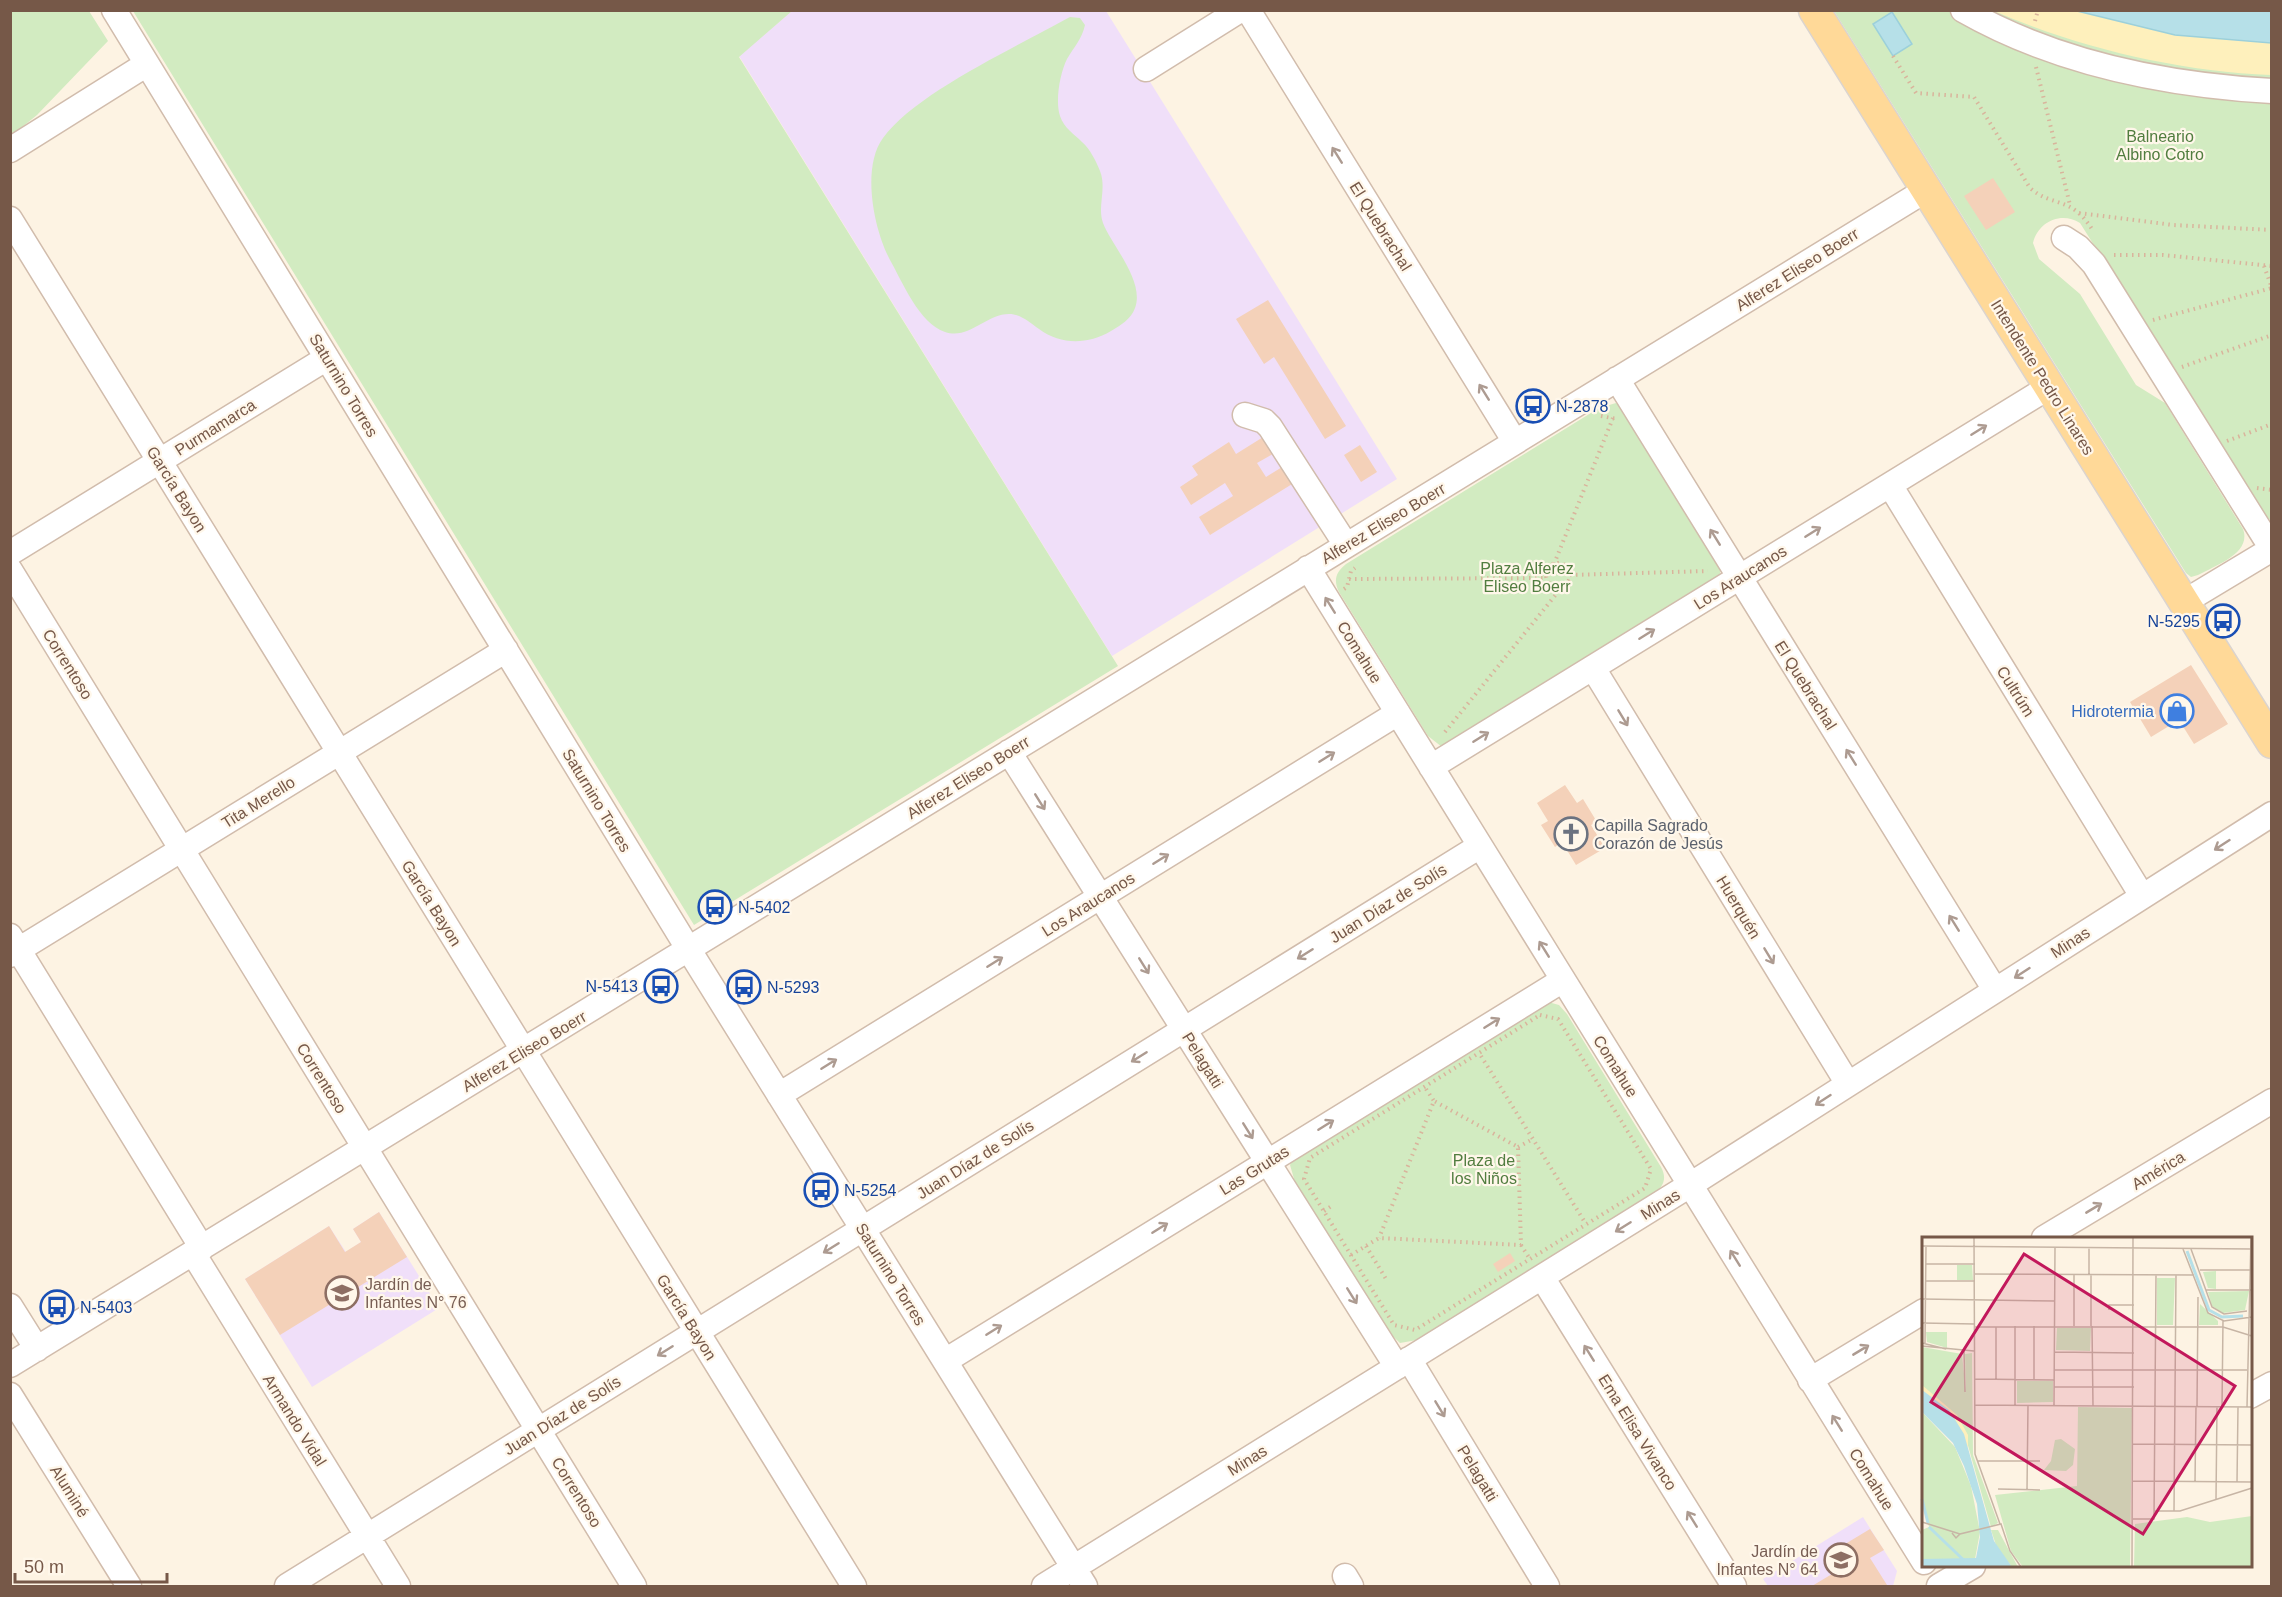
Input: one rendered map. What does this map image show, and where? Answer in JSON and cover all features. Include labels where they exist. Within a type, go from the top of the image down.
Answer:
[{"type":"main road","name":"Intendente Pedro Linares","points":[[1814,10],[2271,743]]},
{"type":"street","name":"Saturnino Torres","points":[[114,10],[689,950],[1079,1577]]},
{"type":"street","points":[[1146,69],[1240,10]]},
{"type":"street","name":"El Quebrachal","points":[[1248,10],[1515,442]]},
{"type":"street","points":[[1963,10],[2030,41],[2088,61],[2159,78],[2271,91]]},
{"type":"street","points":[[10,150],[147,64]]},
{"type":"street","name":"Alferez Eliseo Boerr","points":[[10,1365],[1926,190]]},
{"type":"street","name":"García Bayon","points":[[13,230],[160,461],[854,1587]]},
{"type":"street","points":[[2064,238],[2078,247],[2094,264],[2271,549],[2184,602]]},
{"type":"street","name":"Purmamarca","points":[[10,553],[327,358]]},
{"type":"street","name":"El Quebrachal","points":[[1617,379],[1995,990]]},
{"type":"street","name":"Los Araucanos","points":[[1431,767],[2049,387]]},
{"type":"street","points":[[1245,415],[1264,421],[1274,431],[1346,545]]},
{"type":"street","name":"Cultrúm","points":[[1890,485],[2142,896]]},
{"type":"street","name":"Comahue","points":[[1308,568],[1922,1561]]},
{"type":"street","name":"Correntoso","points":[[10,570],[634,1587]]},
{"type":"street","name":"Tita Merello","points":[[13,947],[182,849],[506,650]]},
{"type":"street","name":"Huerquén","points":[[1593,668],[1848,1084]]},
{"type":"street","name":"Los Araucanos","points":[[779,1095],[1398,713]]},
{"type":"street","name":"Pelagatti","points":[[1009,752],[1267,1162],[1403,1363],[1547,1587]]},
{"type":"street","name":"Minas","points":[[1044,1587],[1079,1577],[1403,1363],[1536,1268],[1690,1185],[2271,814]]},
{"type":"street","name":"Juan Díaz de Solís","points":[[287,1587],[1480,846]]},
{"type":"street","name":"Armando Vidal","points":[[13,947],[398,1587]]},
{"type":"street","name":"Las Grutas","points":[[945,1361],[1563,980]]},
{"type":"street","name":"América","points":[[2047,1237],[2271,1101]]},
{"type":"street","name":"Ema Elisa Vivanco","points":[[1536,1268],[1734,1587]]},
{"type":"street","points":[[10,1306],[37,1349]]},
{"type":"street","points":[[1810,1380],[1922,1312]]},
{"type":"street","points":[[2252,1395],[2271,1384]]},
{"type":"street","name":"Aluminé","points":[[10,1395],[129,1587]]},
{"type":"street","name":"Comahue","points":[[1926,1567],[1939,1587]]},
{"type":"street","points":[[1939,1587],[1972,1567]]},
{"type":"path","points":[[2030,41],[2070,206]]},
{"type":"path","points":[[2079,213],[2173,225],[2271,230]]},
{"type":"path","points":[[2109,256],[2163,255],[2271,266]]},
{"type":"path","points":[[2150,321],[2271,288],[2265,266]]},
{"type":"path","points":[[2180,368],[2271,335]]},
{"type":"path","points":[[1593,421],[1604,415],[1621,420]]},
{"type":"path","points":[[1546,578],[1548,569],[1554,564],[1613,417]]},
{"type":"path","points":[[2226,441],[2271,424]]},
{"type":"path","points":[[1707,578],[1710,563]]},
{"type":"path","points":[[1445,732],[1562,587],[1568,583],[1570,575],[1565,566],[1554,564]]},
{"type":"path","points":[[1353,596],[1347,587],[1351,571],[1361,565]]},
{"type":"path","points":[[1570,575],[1709,571]]},
{"type":"path","points":[[1349,579],[1546,578],[1554,587],[1562,587]]},
{"type":"path","points":[[1437,730],[1454,734]]},
{"type":"path","points":[[1540,1015],[1558,1019],[1650,1169],[1645,1188],[1586,1224],[1536,1268],[1415,1330],[1394,1325],[1304,1179],[1310,1158],[1479,1053],[1540,1015]]},
{"type":"path","points":[[1479,1053],[1586,1224]]},
{"type":"path","points":[[1425,1087],[1434,1101],[1518,1148]]},
{"type":"path","points":[[1379,1238],[1434,1101]]},
{"type":"path","points":[[1518,1148],[1533,1139]]},
{"type":"path","points":[[1518,1148],[1521,1245],[1536,1268]]},
{"type":"path","points":[[1402,1162],[1406,1170]]},
{"type":"path","points":[[1323,1211],[1333,1205]]},
{"type":"path","points":[[1351,1255],[1379,1238],[1521,1245]]},
{"type":"path","points":[[1366,1246],[1386,1279]]},
{"type":"shaded area","points":[[792,11],[1106,11],[1397,479],[1112,656],[739,56]]},
{"type":"shaded area","name":"Jardín de Infantes N° 76","points":[[379,1212],[439,1308],[312,1387],[245,1279],[329,1226],[346,1252],[361,1242],[353,1229]]},
{"type":"shaded area","name":"Jardín de Infantes N° 64","points":[[1863,1517],[1897,1571],[1893,1586],[1768,1586],[1763,1579]]},
{"type":"green space","points":[[10,11],[89,11],[108,41],[37,115],[11,136]]},
{"type":"green space","points":[[133,11],[792,11],[739,57],[1118,666],[694,925]]},
{"type":"green space","name":"Balneario Albino Cotro","points":[[1834,11],[2077,11],[2173,33],[2271,43],[2271,521],[2263,512],[2080,223],[2065,218],[2051,221],[2040,229],[2033,243],[2039,259],[2080,294],[2136,385],[2165,403],[2243,529],[2242,545],[2231,557],[2198,575],[2191,577],[2186,573]]},
{"type":"green space","points":[[1070,17],[1080,18],[1085,25],[1062,72],[1058,95],[1060,116],[1069,130],[1088,148],[1100,171],[1103,184],[1101,217],[1132,275],[1137,298],[1135,308],[1128,319],[1118,326],[1102,336],[1083,341],[1056,338],[1013,314],[1001,315],[962,333],[945,332],[927,320],[920,311],[906,291],[884,247],[872,199],[871,182],[876,151],[883,138],[898,121],[943,87]]},
{"type":"green space","name":"Plaza Alferez Eliseo Boerr","points":[[1616,403],[1621,406],[1721,568],[1719,578],[1442,747],[1428,736],[1339,592],[1336,584],[1338,573],[1346,564],[1599,408]]},
{"type":"green space","name":"Plaza de los Niños","points":[[1548,1002],[1559,1005],[1567,1014],[1661,1167],[1664,1175],[1662,1185],[1654,1194],[1417,1340],[1400,1343],[1385,1329],[1295,1182],[1290,1165],[1293,1159]]},
{"type":"sand","points":[[1994,11],[2077,11],[2175,35],[2271,43],[2271,75],[2200,69],[2130,55],[2060,36]]},
{"type":"water","points":[[2077,11],[2271,11],[2271,43],[2175,35]]},
{"type":"water","points":[[1892,12],[1912,44],[1893,56],[1873,24]]},
{"type":"building","points":[[1993,178],[2015,212],[1986,230],[1964,196]]},
{"type":"building","points":[[1268,300],[1346,426],[1325,439],[1274,357],[1264,364],[1236,319]]},
{"type":"building","points":[[1268,434],[1278,451],[1257,463],[1266,477],[1287,464],[1297,481],[1210,535],[1199,517],[1233,496],[1225,483],[1191,505],[1180,487],[1198,475],[1192,466],[1229,442],[1236,454]]},
{"type":"building","points":[[1360,445],[1377,472],[1361,482],[1344,455]]},
{"type":"building","name":"Hidrotermia","points":[[2191,665],[2228,724],[2194,744],[2179,720],[2151,737],[2130,702]]},
{"type":"building","name":"Capilla Sagrado Corazón de Jesús","points":[[1565,785],[1577,803],[1583,799],[1597,822],[1591,825],[1605,848],[1576,865],[1562,842],[1555,847],[1541,825],[1548,821],[1537,803]]},
{"type":"building","points":[[379,1212],[407,1257],[280,1335],[245,1279],[329,1226],[345,1252],[361,1242],[353,1229]]},
{"type":"building","points":[[1510,1253],[1515,1261],[1498,1272],[1493,1264]]},
{"type":"building","points":[[1870,1529],[1884,1550],[1870,1558],[1887,1585],[1812,1586],[1837,1571],[1827,1555]]},
{"type":"place","name":"N-2878","points":[[1533,406]]},
{"type":"place","name":"N-5295","points":[[2223,621]]},
{"type":"place","name":"Hidrotermia","points":[[2177,711]]},
{"type":"place","name":"Capilla Sagrado Corazón de Jesús","points":[[1571,834]]},
{"type":"place","name":"N-5402","points":[[715,907]]},
{"type":"place","name":"N-5413","points":[[661,986]]},
{"type":"place","name":"N-5293","points":[[744,987]]},
{"type":"place","name":"N-5254","points":[[821,1190]]},
{"type":"place","name":"Jardín de Infantes N° 76","points":[[342,1293]]},
{"type":"place","name":"N-5403","points":[[57,1307]]},
{"type":"place","name":"Jardín de Infantes N° 64","points":[[1841,1560]]}]
